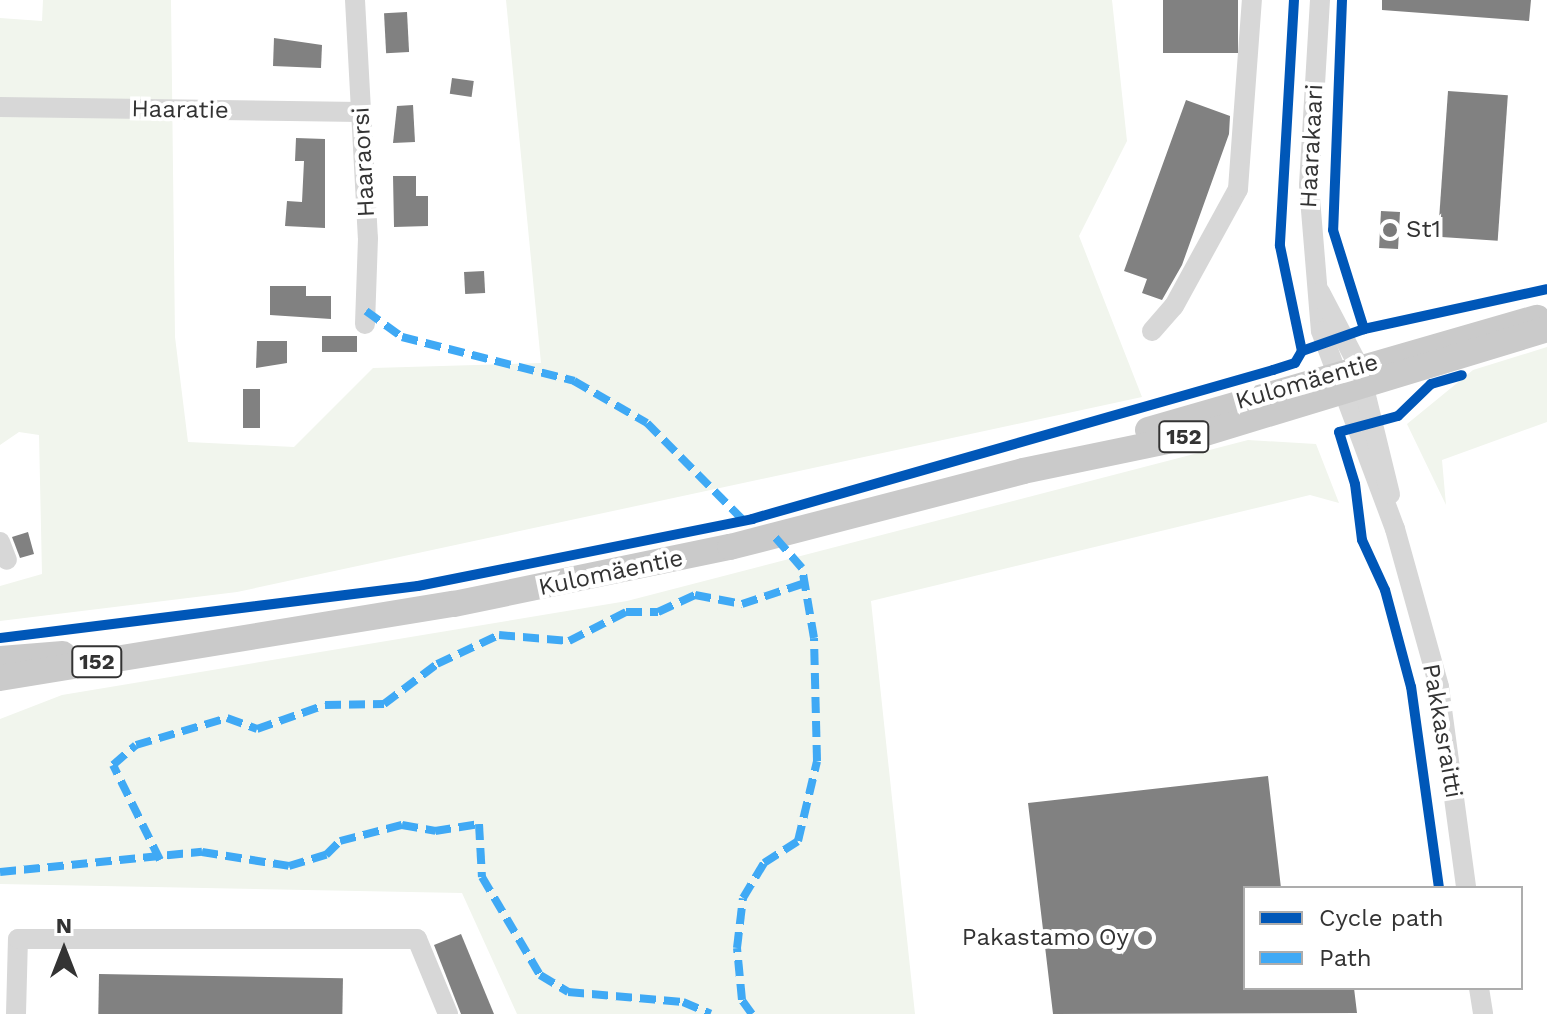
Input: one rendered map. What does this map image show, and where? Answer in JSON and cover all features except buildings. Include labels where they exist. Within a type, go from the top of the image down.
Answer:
[{"type":"main road","name":"Kulomäentie","points":[[0,678],[194,643],[558,585],[1023,471],[1202,434],[1350,380],[1547,315]]},
{"type":"main road","name":"Kulomäentie","points":[[1350,380],[1547,329]]},
{"type":"main road","name":"Kulomäentie","points":[[0,659],[194,643]]},
{"type":"street","name":"Haaraorsi","points":[[355,0],[368,238],[365,324]]},
{"type":"street","points":[[1152,331],[1174,306],[1238,189],[1252,0]]},
{"type":"street","name":"Haarakaari","points":[[1320,0],[1309,186],[1319,291],[1350,380]]},
{"type":"street","name":"Haaratie","points":[[0,107],[360,112]]},
{"type":"street","name":"Pakkasraitti","points":[[1350,380],[1439,687],[1466,886]]},
{"type":"street","points":[[16,1014],[18,939],[417,939],[448,1014]]},
{"type":"street","points":[[1479,990],[1483,1014]]},
{"type":"shaded area","points":[[43,0],[171,0],[175,337],[188,442],[294,447],[373,368],[541,363],[506,0],[1112,0],[1127,141],[1079,236],[1142,397],[237,592],[0,621],[0,586],[42,574],[39,435],[19,432],[0,445],[0,18],[42,21]]},
{"type":"shaded area","points":[[1547,347],[1547,422],[1442,460],[1446,505],[1407,424],[1473,370]]},
{"type":"shaded area","points":[[1248,440],[1316,444],[1339,503],[1310,495],[871,601],[915,1014],[517,1014],[462,893],[0,884],[0,719],[62,695],[627,601]]},
{"type":"marked path","points":[[366,311],[402,337],[574,381],[647,423],[744,521]]},
{"type":"marked path","points":[[752,1014],[742,1000],[737,948],[743,898],[764,863],[798,841],[817,761],[814,638],[802,568],[774,536]]},
{"type":"marked path","points":[[160,860],[113,765],[136,745],[227,718],[257,729],[325,705],[384,704],[437,664],[499,635],[569,641],[626,612],[658,612],[695,595],[742,604],[805,583]]},
{"type":"marked path","points":[[0,872],[202,852],[289,866],[326,855],[340,841],[402,825],[435,831],[479,824],[482,877],[540,975],[568,992],[683,1002],[711,1014]]},
{"type":"cycle path","points":[[1294,0],[1280,246],[1302,351]]},
{"type":"cycle path","points":[[1342,0],[1333,230],[1364,329]]},
{"type":"cycle path","points":[[0,638],[418,586],[752,519],[1273,370],[1295,363],[1302,351],[1364,329],[1547,289]]},
{"type":"cycle path","points":[[1439,886],[1411,687],[1385,590],[1362,540],[1355,484],[1339,432],[1398,416],[1431,384],[1462,375]]},
{"type":"place","name":"St1","points":[[1390,230]]},
{"type":"place","name":"Pakastamo Oy","points":[[1145,938]]}]
